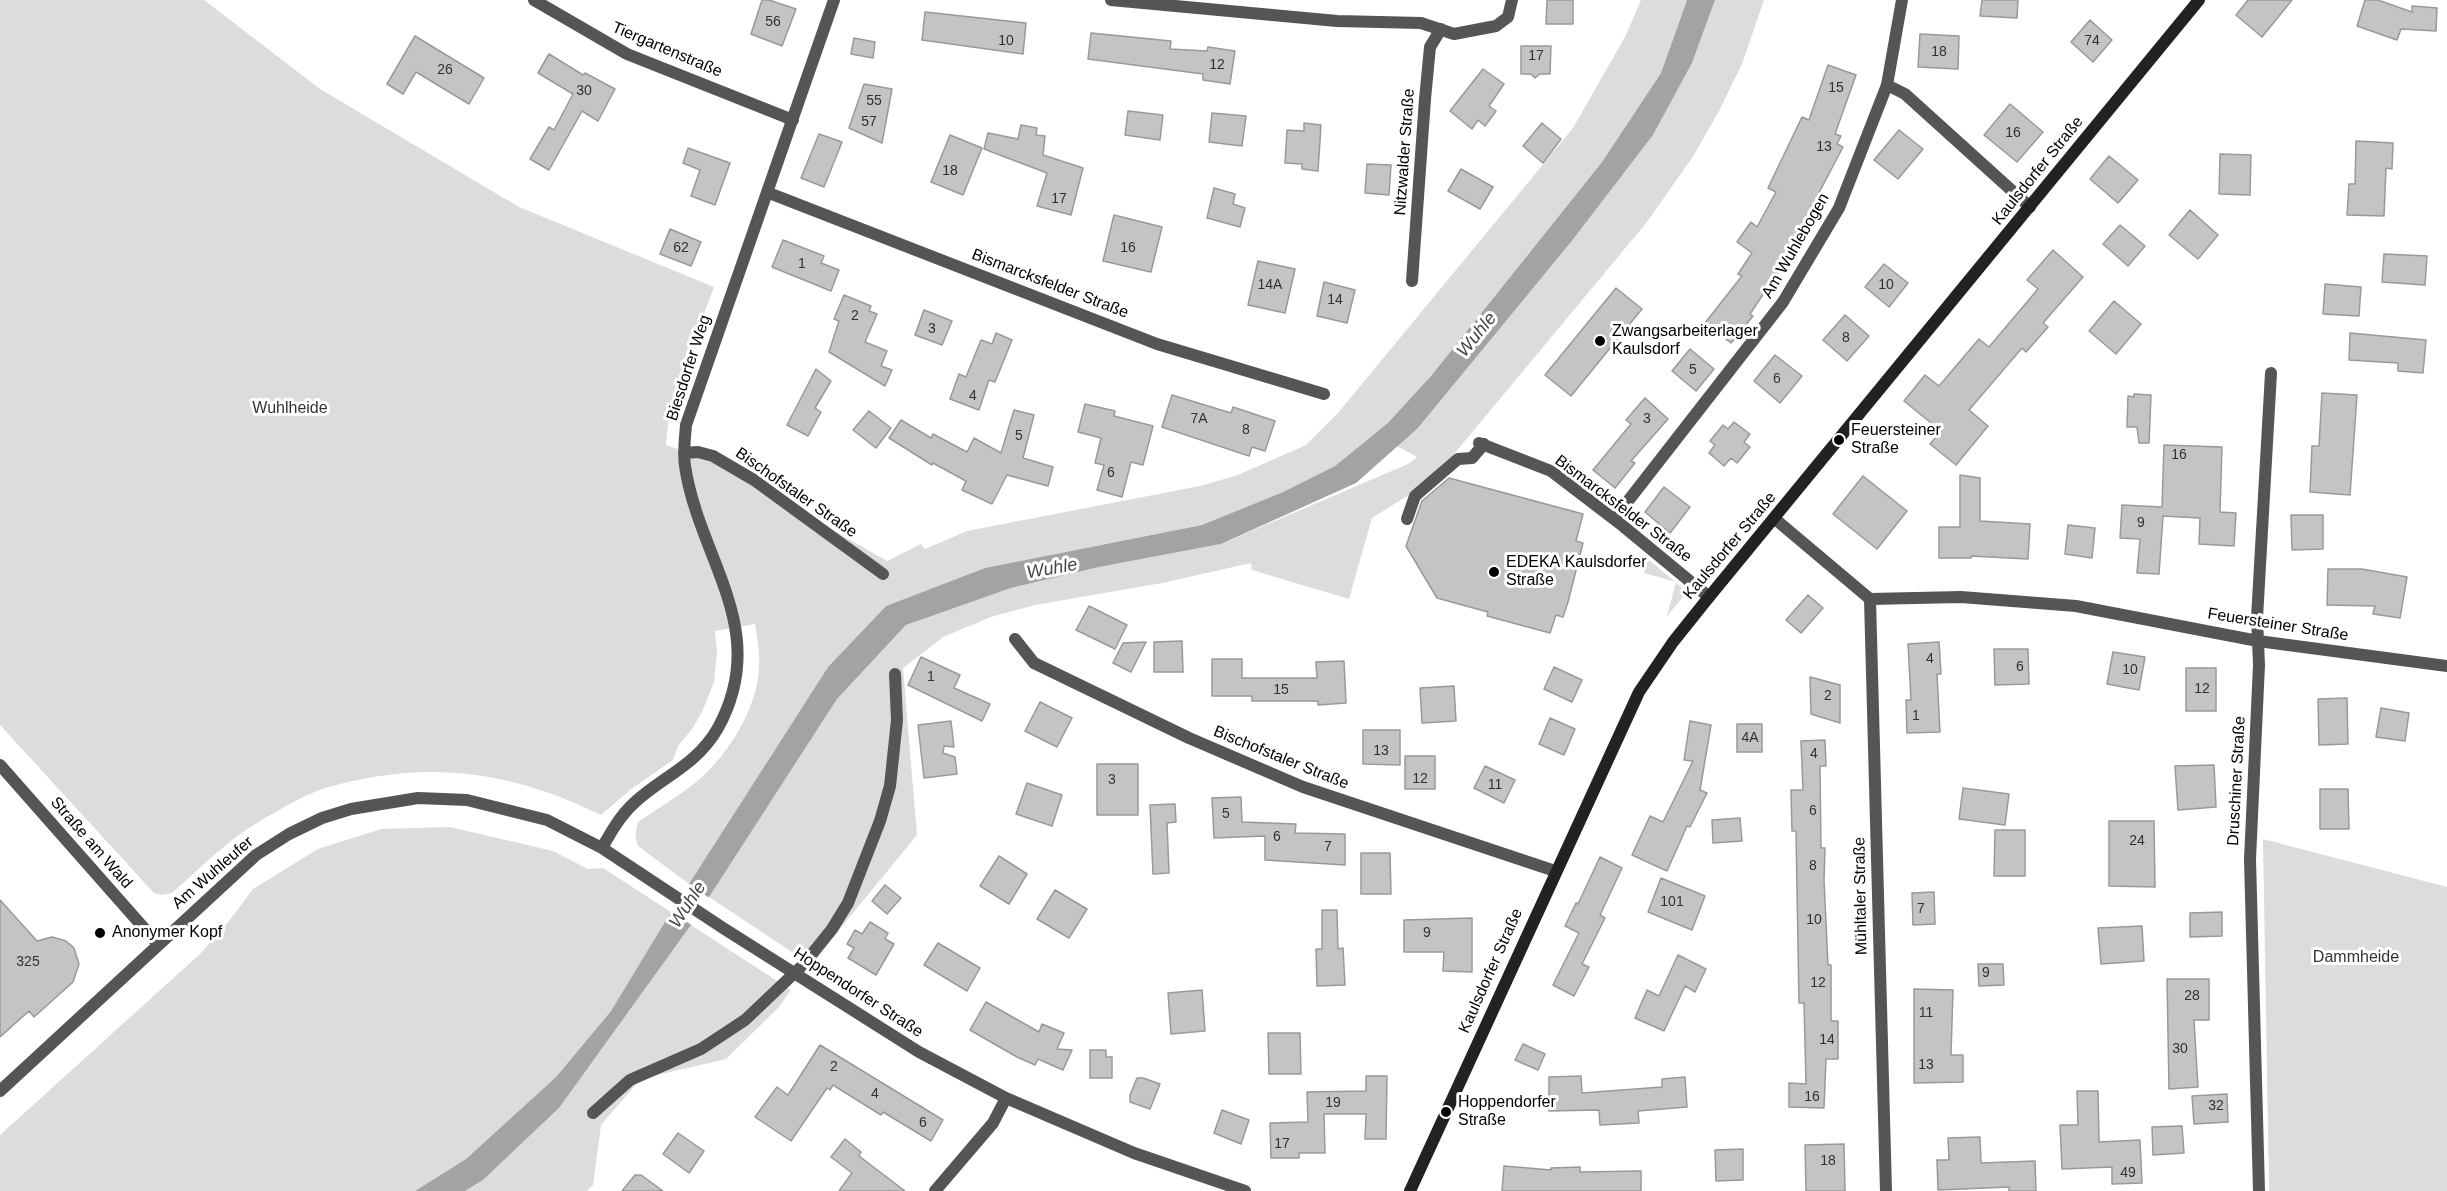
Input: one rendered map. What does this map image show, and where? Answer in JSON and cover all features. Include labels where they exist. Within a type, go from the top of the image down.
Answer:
[{"type":"main road","name":"Kaulsdorfer Straße","points":[[1410,1191],[1639,692],[1673,642],[1709,597],[2199,0]]},
{"type":"street","name":"Tiergartenstraße","points":[[534,0],[627,54],[793,120]]},
{"type":"street","name":"Biesdorfer Weg","points":[[602,848],[626,811],[636,801],[689,765],[717,729],[735,688],[737,649],[733,613],[684,465],[686,425],[834,0]]},
{"type":"street","points":[[1111,0],[1337,21],[1421,23],[1454,34],[1496,26],[1508,17],[1512,0]]},
{"type":"street","name":"Am Wuhlebogen","points":[[1614,519],[1783,302],[1839,208],[1887,85],[1902,0]]},
{"type":"street","name":"Nitzwalder Straße","points":[[1412,281],[1430,47],[1441,29]]},
{"type":"street","points":[[1887,85],[1905,94],[2030,207]]},
{"type":"street","name":"Bismarcksfelder Straße","points":[[768,193],[1157,344],[1324,394]]},
{"type":"street","name":"Druschiner Straße","points":[[2259,1191],[2250,859],[2259,665],[2257,618],[2271,373]]},
{"type":"street","name":"Bismarcksfelder Straße","points":[[1407,519],[1415,496],[1458,459],[1472,458],[1482,444],[1551,471],[1709,597]]},
{"type":"street","name":"Bischofstaler Straße","points":[[684,453],[698,452],[713,456],[754,480],[883,574]]},
{"type":"street","points":[[1775,519],[1870,599]]},
{"type":"street","name":"Feuersteiner Straße","points":[[1870,599],[1961,597],[2076,606],[2258,641],[2447,666]]},
{"type":"street","name":"Mühltaler Straße","points":[[1870,599],[1886,1191]]},
{"type":"street","name":"Bischofstaler Straße","points":[[1015,639],[1034,663],[1257,769],[1303,787],[1555,871]]},
{"type":"street","points":[[593,1113],[630,1080],[720,1039],[745,1020],[794,972],[832,929],[848,903],[880,821],[894,763],[897,720],[896,674]]},
{"type":"street","name":"Straße am Wald","points":[[0,765],[158,944]]},
{"type":"street","name":"Am Wuhleufer","points":[[0,1091],[256,855],[289,834],[322,818],[390,801],[418,798],[467,800]]},
{"type":"street","name":"Hoppendorfer Straße","points":[[467,800],[547,820],[602,848],[919,1052],[1006,1098],[1134,1153],[1245,1191]]},
{"type":"street","points":[[935,1191],[993,1123],[1006,1098]]},
{"type":"green space","name":"Wuhlheide","points":[[0,0],[204,0],[320,89],[519,207],[714,287],[670,404],[666,445],[714,462],[887,561],[921,544],[925,549],[967,531],[1200,486],[1238,475],[1306,445],[1338,413],[1573,128],[1626,35],[1641,0],[1687,0],[1661,73],[1602,162],[1431,376],[1389,423],[1418,428],[1571,242],[1653,135],[1692,63],[1715,0],[1764,0],[1742,64],[1694,155],[1647,222],[1449,460],[1407,496],[1372,518],[1349,599],[1252,570],[1251,563],[1162,583],[1035,605],[991,617],[943,637],[903,668],[917,835],[816,958],[806,953],[801,958],[709,897],[837,699],[906,625],[1011,588],[1099,567],[1221,544],[1408,464],[1417,457],[1375,434],[1335,466],[1283,492],[1202,525],[985,568],[886,606],[828,667],[689,884],[638,846],[636,831],[638,822],[695,783],[717,762],[736,736],[750,707],[758,679],[759,658],[755,624],[715,631],[717,653],[714,682],[702,712],[678,746],[673,760],[630,790],[601,815],[532,787],[464,774],[430,772],[395,774],[359,780],[322,789],[285,807],[239,835],[172,893],[161,895],[154,893],[0,725]]},
{"type":"green space","points":[[1648,559],[1675,582],[1644,573]]},
{"type":"green space","points":[[1676,583],[1687,592],[1667,616]]},
{"type":"green space","points":[[450,827],[553,851],[588,869],[603,868],[671,912],[611,1011],[556,1077],[466,1159],[415,1191],[0,1191],[0,1135],[200,954],[253,889],[318,849],[381,829]]},
{"type":"green space","name":"Dammheide","points":[[2263,839],[2447,887],[2447,1191],[2269,1191]]},
{"type":"green space","points":[[691,925],[791,990],[778,1008],[726,1059],[653,1076],[638,1082],[601,1125],[593,1185],[587,1191],[465,1191],[483,1180],[559,1108]]},
{"type":"water","name":"Wuhle","points":[[1687,0],[1715,0],[1692,63],[1653,135],[1571,242],[1418,428],[1356,483],[1221,544],[1099,567],[1011,588],[906,625],[837,699],[691,925],[559,1108],[483,1180],[465,1191],[415,1191],[466,1159],[556,1077],[611,1011],[671,912],[828,667],[886,606],[985,568],[1202,525],[1283,492],[1335,466],[1388,423],[1431,376],[1602,162],[1661,73]]},
{"type":"pier","points":[[686,882],[711,899],[693,926],[669,910]]},
{"type":"building","points":[[762,0],[796,9],[782,46],[751,34]]},
{"type":"building","points":[[1547,0],[1573,0],[1573,24],[1546,24]]},
{"type":"building","points":[[1982,0],[2018,0],[2017,18],[1980,16]]},
{"type":"building","points":[[2248,0],[2292,0],[2262,37],[2236,15]]},
{"type":"building","points":[[2365,0],[2378,0],[2412,12],[2412,6],[2437,8],[2436,31],[2401,29],[2397,40],[2357,26]]},
{"type":"building","points":[[925,12],[1026,23],[1023,54],[922,40]]},
{"type":"building","points":[[2090,20],[2112,40],[2093,62],[2071,42]]},
{"type":"building","points":[[1091,33],[1171,41],[1170,49],[1207,51],[1208,47],[1235,51],[1230,84],[1203,80],[1203,74],[1088,59]]},
{"type":"building","points":[[1920,34],[1959,36],[1958,69],[1918,67]]},
{"type":"building","points":[[415,36],[484,78],[469,104],[416,72],[403,94],[387,84]]},
{"type":"building","points":[[854,38],[875,42],[873,58],[851,54]]},
{"type":"building","points":[[1521,46],[1551,46],[1550,74],[1540,74],[1535,78],[1531,74],[1521,74]]},
{"type":"building","points":[[549,54],[583,75],[585,73],[615,89],[598,121],[582,111],[549,170],[530,159],[549,127],[554,130],[573,94],[538,73]]},
{"type":"building","points":[[1828,65],[1856,75],[1835,134],[1841,136],[1837,144],[1843,147],[1789,250],[1792,251],[1750,314],[1753,316],[1731,343],[1705,323],[1742,276],[1738,274],[1752,253],[1737,242],[1751,222],[1757,227],[1776,192],[1768,188],[1802,117],[1809,120]]},
{"type":"building","points":[[1483,69],[1504,84],[1489,106],[1496,111],[1485,126],[1478,120],[1472,129],[1450,111]]},
{"type":"building","points":[[864,84],[892,89],[882,143],[849,128]]},
{"type":"building","points":[[2010,104],[2043,132],[2017,162],[1984,135]]},
{"type":"building","points":[[1128,111],[1163,115],[1160,140],[1125,135]]},
{"type":"building","points":[[1212,113],[1246,116],[1242,146],[1209,142]]},
{"type":"building","points":[[1304,123],[1321,125],[1318,171],[1302,169],[1302,164],[1285,163],[1287,130],[1304,131]]},
{"type":"building","points":[[1542,123],[1561,139],[1543,163],[1523,146]]},
{"type":"building","points":[[1021,125],[1037,128],[1036,135],[1045,136],[1043,155],[1083,168],[1071,215],[1037,206],[1047,173],[984,149],[988,133],[1018,139]]},
{"type":"building","points":[[1899,130],[1923,149],[1898,179],[1874,160]]},
{"type":"building","points":[[819,134],[842,142],[824,187],[801,178]]},
{"type":"building","points":[[950,135],[982,148],[963,195],[931,182]]},
{"type":"building","points":[[2356,141],[2393,143],[2392,169],[2386,168],[2384,216],[2347,215],[2349,184],[2355,184]]},
{"type":"building","points":[[688,148],[730,163],[715,205],[691,196],[700,170],[683,163]]},
{"type":"building","points":[[2220,154],[2251,155],[2250,195],[2219,194]]},
{"type":"building","points":[[2109,156],[2138,180],[2118,203],[2090,179]]},
{"type":"building","points":[[1367,164],[1391,165],[1389,195],[1365,193]]},
{"type":"building","points":[[1461,169],[1493,187],[1480,209],[1448,191]]},
{"type":"building","points":[[1214,188],[1235,194],[1233,204],[1245,208],[1240,227],[1207,218]]},
{"type":"building","points":[[2190,210],[2218,235],[2198,259],[2169,235]]},
{"type":"building","points":[[1114,215],[1162,227],[1151,272],[1103,261]]},
{"type":"building","points":[[2120,225],[2145,246],[2128,266],[2103,244]]},
{"type":"building","points":[[670,229],[701,242],[691,266],[660,254]]},
{"type":"building","points":[[783,240],[824,256],[821,263],[839,270],[831,291],[772,267]]},
{"type":"building","points":[[2053,250],[2083,277],[2043,323],[2048,327],[2026,352],[2022,348],[1969,410],[1988,426],[1956,465],[1930,444],[1941,431],[1904,401],[1925,375],[1939,386],[1979,339],[1989,347],[2038,289],[2027,280]]},
{"type":"building","points":[[2384,254],[2427,256],[2425,285],[2382,282]]},
{"type":"building","points":[[1258,261],[1295,269],[1285,313],[1248,305]]},
{"type":"building","points":[[1884,264],[1908,283],[1889,307],[1865,287]]},
{"type":"building","points":[[1324,282],[1355,290],[1347,323],[1317,316]]},
{"type":"building","points":[[2325,284],[2361,287],[2359,316],[2323,314]]},
{"type":"building","points":[[1616,288],[1642,309],[1571,396],[1545,375]]},
{"type":"building","points":[[844,295],[871,306],[869,311],[877,314],[865,342],[887,351],[881,366],[892,370],[885,386],[829,352],[839,321],[834,319]]},
{"type":"building","points":[[2114,301],[2141,324],[2116,354],[2089,331]]},
{"type":"building","points":[[924,310],[952,321],[942,345],[915,335]]},
{"type":"building","points":[[1845,315],[1869,336],[1847,361],[1823,340]]},
{"type":"building","points":[[996,333],[1012,340],[995,382],[989,380],[979,410],[950,399],[959,374],[966,377],[981,340],[992,344]]},
{"type":"building","points":[[2350,333],[2426,340],[2423,373],[2398,371],[2398,363],[2349,360]]},
{"type":"building","points":[[1690,349],[1714,369],[1696,391],[1672,371]]},
{"type":"building","points":[[1775,355],[1802,376],[1780,403],[1754,381]]},
{"type":"building","points":[[816,369],[831,381],[815,408],[821,412],[808,436],[787,425]]},
{"type":"building","points":[[2322,393],[2357,395],[2350,495],[2310,492],[2312,446],[2319,446]]},
{"type":"building","points":[[2134,394],[2151,395],[2149,443],[2139,443],[2137,427],[2127,427],[2128,396],[2134,397]]},
{"type":"building","points":[[1172,395],[1231,413],[1233,407],[1275,421],[1265,451],[1252,447],[1249,456],[1162,427]]},
{"type":"building","points":[[1645,398],[1668,419],[1631,461],[1635,463],[1615,488],[1593,470],[1631,424],[1626,420]]},
{"type":"building","points":[[1085,404],[1115,411],[1114,416],[1153,426],[1143,465],[1131,462],[1122,497],[1097,490],[1104,465],[1095,463],[1101,438],[1078,432]]},
{"type":"building","points":[[1014,410],[1034,415],[1023,458],[1053,467],[1048,486],[1007,475],[992,504],[962,490],[966,481],[933,463],[932,465],[889,438],[901,420],[931,438],[933,434],[967,452],[974,438],[1001,453]]},
{"type":"building","points":[[869,411],[891,428],[876,448],[853,430]]},
{"type":"building","points":[[1734,422],[1750,434],[1744,442],[1750,447],[1737,463],[1731,458],[1724,466],[1709,453],[1715,445],[1710,441],[1723,425],[1728,429]]},
{"type":"building","points":[[2164,445],[2222,447],[2220,512],[2236,513],[2234,546],[2199,544],[2200,518],[2163,516],[2159,574],[2137,573],[2140,539],[2120,538],[2122,505],[2162,507]]},
{"type":"building","points":[[1960,475],[1980,478],[1980,521],[2030,524],[2028,559],[1971,556],[1971,558],[1939,558],[1939,527],[1960,527]]},
{"type":"building","points":[[1863,476],[1907,511],[1877,549],[1833,514]]},
{"type":"building","name":"EDEKA Kaulsdorfer Straße","points":[[1449,478],[1583,514],[1576,541],[1583,543],[1568,602],[1563,617],[1556,615],[1550,633],[1487,616],[1488,612],[1437,598],[1406,546],[1422,501]]},
{"type":"building","points":[[1664,487],[1690,507],[1670,533],[1645,512]]},
{"type":"building","points":[[2291,515],[2323,515],[2323,549],[2292,550]]},
{"type":"building","points":[[2068,525],[2095,528],[2092,558],[2065,554]]},
{"type":"building","points":[[2328,569],[2362,569],[2407,577],[2400,618],[2373,614],[2375,606],[2327,605]]},
{"type":"building","points":[[1808,595],[1823,608],[1801,633],[1786,620]]},
{"type":"building","points":[[1089,606],[1127,625],[1115,649],[1076,630]]},
{"type":"building","points":[[1182,641],[1183,672],[1154,672],[1154,642]]},
{"type":"building","points":[[1146,642],[1131,672],[1113,663],[1123,643]]},
{"type":"building","points":[[1939,642],[1941,674],[1937,674],[1940,732],[1907,733],[1906,700],[1911,700],[1908,644]]},
{"type":"building","points":[[1994,649],[2028,649],[2029,684],[1995,685]]},
{"type":"building","points":[[2113,652],[2145,657],[2139,690],[2107,684]]},
{"type":"building","points":[[921,657],[960,675],[954,688],[990,704],[982,721],[908,685]]},
{"type":"building","points":[[1212,659],[1242,659],[1242,678],[1317,678],[1316,662],[1344,661],[1346,703],[1318,705],[1318,701],[1252,701],[1252,696],[1212,696]]},
{"type":"building","points":[[1554,667],[1582,680],[1572,702],[1544,689]]},
{"type":"building","points":[[2186,668],[2216,668],[2216,711],[2186,711]]},
{"type":"building","points":[[1810,677],[1840,685],[1840,723],[1811,714]]},
{"type":"building","points":[[1454,686],[1456,721],[1422,723],[1420,688]]},
{"type":"building","points":[[2347,698],[2348,744],[2319,745],[2318,699]]},
{"type":"building","points":[[1040,702],[1072,718],[1057,747],[1025,731]]},
{"type":"building","points":[[2381,708],[2409,713],[2405,741],[2376,737]]},
{"type":"building","points":[[1550,718],[1575,729],[1564,755],[1539,744]]},
{"type":"building","points":[[951,721],[954,747],[944,746],[943,753],[955,757],[957,774],[924,778],[918,725]]},
{"type":"building","points":[[1690,721],[1711,725],[1700,790],[1707,793],[1690,827],[1687,826],[1667,871],[1632,855],[1650,816],[1663,822],[1693,761],[1684,760]]},
{"type":"building","points":[[1737,724],[1762,724],[1762,752],[1737,752]]},
{"type":"building","points":[[1363,730],[1400,730],[1400,765],[1363,764]]},
{"type":"building","points":[[1825,740],[1826,766],[1820,766],[1821,848],[1825,848],[1824,880],[1828,965],[1831,965],[1831,1021],[1838,1021],[1838,1059],[1826,1059],[1824,1108],[1789,1107],[1789,1083],[1806,1084],[1804,1003],[1799,1003],[1796,831],[1792,831],[1791,790],[1803,790],[1801,741]]},
{"type":"building","points":[[1405,756],[1435,756],[1435,789],[1405,789]]},
{"type":"building","points":[[1097,764],[1138,764],[1138,815],[1097,815]]},
{"type":"building","points":[[2214,765],[2216,807],[2178,810],[2175,766]]},
{"type":"building","points":[[1485,766],[1515,780],[1504,803],[1474,788]]},
{"type":"building","points":[[1027,783],[1062,795],[1052,826],[1016,814]]},
{"type":"building","points":[[1963,788],[2009,794],[2005,825],[1959,819]]},
{"type":"building","points":[[2320,789],[2348,789],[2349,829],[2320,829]]},
{"type":"building","points":[[1241,797],[1242,822],[1296,824],[1295,833],[1345,834],[1345,865],[1265,860],[1265,836],[1214,838],[1212,798]]},
{"type":"building","points":[[1175,804],[1176,822],[1167,823],[1169,873],[1153,874],[1150,805]]},
{"type":"building","points":[[1740,818],[1742,841],[1713,843],[1712,820]]},
{"type":"building","points":[[2109,821],[2154,821],[2155,887],[2109,886]]},
{"type":"building","points":[[1995,830],[2025,830],[2025,876],[1994,876]]},
{"type":"building","points":[[1361,853],[1390,853],[1391,894],[1361,894]]},
{"type":"building","points":[[999,856],[1027,874],[1009,904],[980,886]]},
{"type":"building","points":[[1600,857],[1622,868],[1600,915],[1605,918],[1582,964],[1589,967],[1574,996],[1553,985],[1579,933],[1565,926]]},
{"type":"building","points":[[1661,878],[1705,896],[1692,930],[1648,912]]},
{"type":"building","points":[[885,885],[901,898],[887,914],[872,901]]},
{"type":"building","points":[[1055,890],[1087,909],[1069,938],[1037,919]]},
{"type":"building","points":[[1934,892],[1935,924],[1913,925],[1912,893]]},
{"type":"building","points":[[0,900],[37,941],[52,937],[66,941],[74,948],[79,964],[73,982],[34,1017],[29,1011],[0,1037]]},
{"type":"building","points":[[1322,910],[1337,910],[1338,949],[1343,948],[1345,985],[1317,986],[1316,949],[1322,949]]},
{"type":"building","points":[[2222,912],[2222,936],[2190,937],[2190,913]]},
{"type":"building","points":[[1472,918],[1472,972],[1443,971],[1444,952],[1404,952],[1404,920]]},
{"type":"building","points":[[870,922],[888,933],[885,939],[894,944],[876,975],[848,958],[854,948],[847,944],[855,930],[862,934]]},
{"type":"building","points":[[2142,926],[2144,961],[2101,964],[2098,928]]},
{"type":"building","points":[[938,943],[980,968],[967,991],[924,965]]},
{"type":"building","points":[[1678,955],[1706,969],[1695,992],[1685,986],[1664,1031],[1635,1018],[1647,990],[1659,996]]},
{"type":"building","points":[[1978,964],[2003,964],[2004,985],[1979,986]]},
{"type":"building","points":[[2167,979],[2209,979],[2209,1020],[2194,1020],[2198,1087],[2169,1089]]},
{"type":"building","points":[[1914,989],[1953,990],[1951,1055],[1963,1055],[1963,1082],[1914,1083]]},
{"type":"building","points":[[1202,990],[1205,1031],[1171,1034],[1168,993]]},
{"type":"building","points":[[986,1002],[1039,1032],[1042,1024],[1064,1033],[1057,1049],[1072,1050],[1063,1070],[1038,1059],[1035,1065],[970,1030]]},
{"type":"building","points":[[1268,1033],[1300,1033],[1301,1074],[1269,1074]]},
{"type":"building","points":[[1523,1044],[1545,1054],[1538,1070],[1515,1060]]},
{"type":"building","points":[[820,1045],[943,1120],[931,1141],[883,1112],[881,1115],[833,1085],[830,1090],[827,1088],[791,1141],[755,1117],[777,1087],[788,1095]]},
{"type":"building","points":[[1090,1050],[1106,1050],[1106,1057],[1112,1057],[1112,1078],[1090,1078]]},
{"type":"building","points":[[1366,1076],[1387,1076],[1386,1139],[1365,1139],[1366,1114],[1324,1114],[1325,1153],[1299,1153],[1299,1158],[1271,1158],[1270,1123],[1308,1122],[1307,1092],[1366,1091]]},
{"type":"building","points":[[1581,1076],[1582,1093],[1662,1087],[1662,1079],[1685,1077],[1687,1107],[1638,1111],[1639,1123],[1600,1125],[1599,1110],[1549,1111],[1549,1077]]},
{"type":"building","points":[[1137,1078],[1160,1084],[1150,1109],[1130,1102],[1130,1095]]},
{"type":"building","points":[[2077,1091],[2098,1091],[2099,1142],[2140,1140],[2142,1183],[2112,1184],[2112,1167],[2062,1169],[2060,1125],[2078,1125]]},
{"type":"building","points":[[2227,1094],[2228,1122],[2194,1124],[2192,1096]]},
{"type":"building","points":[[1222,1110],[1249,1120],[1241,1144],[1214,1133]]},
{"type":"building","points":[[2182,1126],[2184,1153],[2153,1155],[2152,1127]]},
{"type":"building","points":[[678,1133],[704,1151],[689,1173],[663,1154]]},
{"type":"building","points":[[1980,1137],[1981,1163],[2035,1161],[2036,1191],[2009,1191],[2009,1187],[1938,1190],[1937,1160],[1949,1160],[1948,1138]]},
{"type":"building","points":[[845,1139],[861,1152],[859,1156],[905,1191],[839,1191],[852,1173],[831,1157]]},
{"type":"building","points":[[1844,1144],[1845,1191],[1806,1191],[1805,1145]]},
{"type":"building","points":[[1743,1149],[1743,1180],[1716,1181],[1715,1150]]},
{"type":"building","points":[[1504,1166],[1551,1170],[1551,1168],[1580,1167],[1580,1172],[1641,1171],[1641,1191],[1502,1191]]},
{"type":"building","points":[[635,1175],[641,1175],[663,1191],[622,1191]]},
{"type":"place","name":"Zwangsarbeiterlager Kaulsdorf","points":[[1600,341]]},
{"type":"place","name":"Feuersteiner Straße","points":[[1839,440]]},
{"type":"place","name":"EDEKA Kaulsdorfer Straße","points":[[1494,572]]},
{"type":"place","name":"Anonymer Kopf","points":[[100,933]]},
{"type":"place","name":"Hoppendorfer Straße","points":[[1446,1112]]}]
